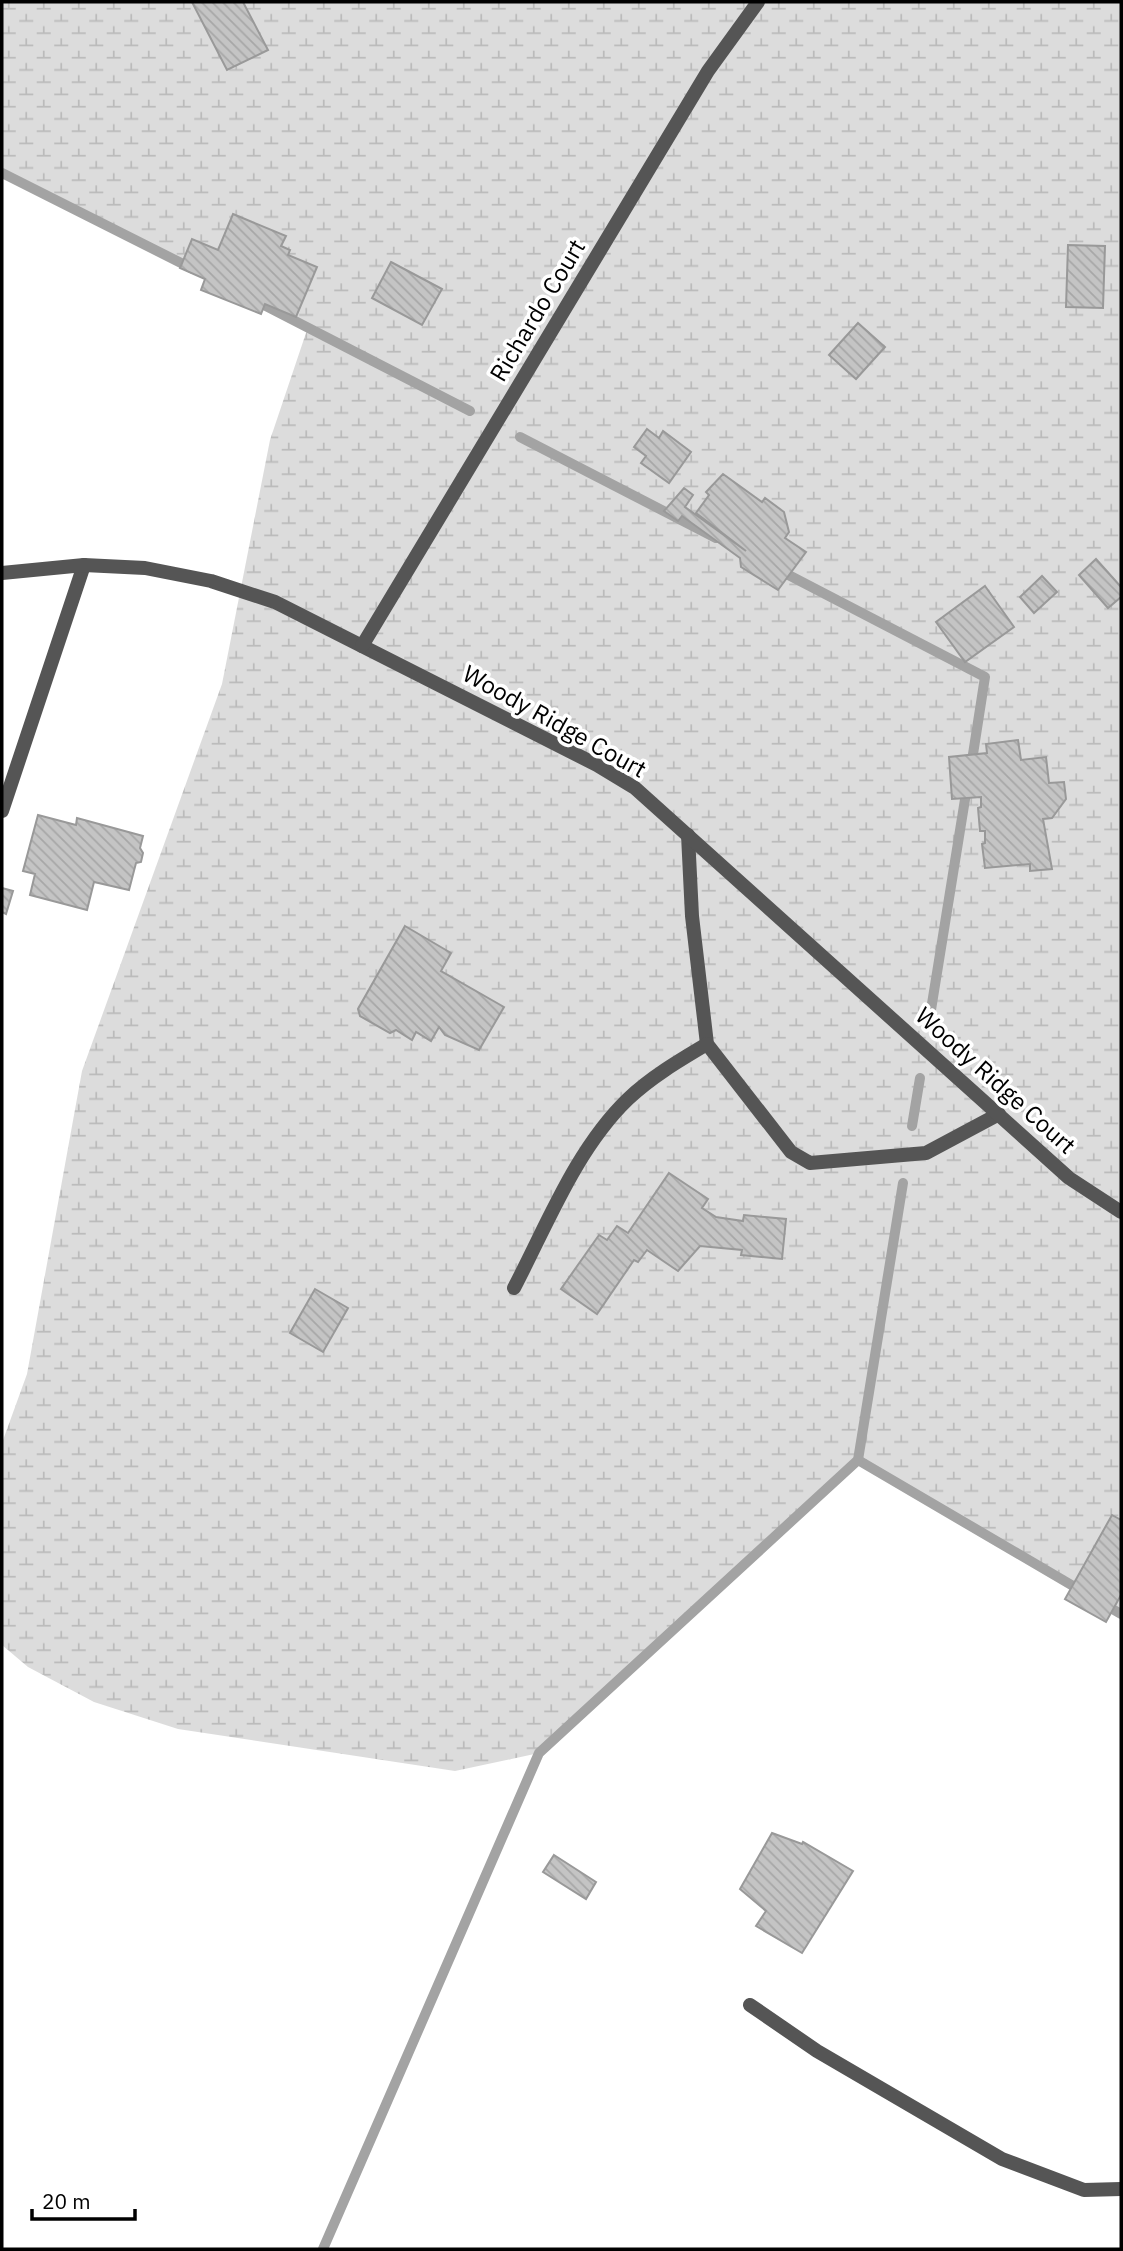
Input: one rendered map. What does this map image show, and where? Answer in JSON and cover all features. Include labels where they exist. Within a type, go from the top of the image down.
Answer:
[{"type":"street","name":"Richardo Court","points":[[362,646],[701,83],[758,2]]},
{"type":"street","name":"Woody Ridge Court","points":[[2,573],[84,565],[145,568],[211,581],[275,602],[597,765],[635,788],[1069,1178],[1121,1212]]},
{"type":"street","points":[[2,811],[84,565]]},
{"type":"street","points":[[688,835],[692,916],[708,1044],[791,1152],[810,1163],[926,1153],[999,1114]]},
{"type":"street","points":[[514,1288],[566,1187],[609,1118],[629,1097],[668,1068],[708,1044]]},
{"type":"street","points":[[750,2006],[817,2051],[1002,2159],[1084,2190],[1121,2189]]},
{"type":"green space","points":[[2,2],[1121,2],[1121,1613],[858,1460],[539,1753],[455,1771],[178,1729],[94,1702],[28,1667],[2,1645],[2,1443],[27,1374],[82,1071],[222,684],[270,440],[308,327],[2,173]]},
{"type":"building","points":[[192,2],[243,2],[268,50],[227,70]]},
{"type":"building","points":[[233,214],[286,236],[281,246],[290,250],[288,255],[317,267],[296,317],[265,304],[261,314],[201,290],[205,279],[180,268],[192,239],[218,250]]},
{"type":"building","points":[[1068,245],[1105,246],[1103,308],[1066,307]]},
{"type":"building","points":[[391,262],[442,289],[422,325],[372,298]]},
{"type":"building","points":[[858,323],[885,347],[856,379],[829,355]]},
{"type":"building","points":[[647,429],[659,438],[663,431],[691,452],[669,483],[641,463],[646,456],[634,447]]},
{"type":"building","points":[[723,474],[762,502],[765,498],[784,512],[789,532],[785,538],[806,552],[778,590],[741,567],[740,558],[682,516],[678,521],[664,511],[684,488],[693,495],[685,507],[746,551],[696,513],[709,495],[706,492]]},
{"type":"building","points":[[1096,559],[1121,587],[1121,597],[1108,608],[1079,575]]},
{"type":"building","points":[[1042,576],[1057,592],[1034,613],[1020,597]]},
{"type":"building","points":[[985,586],[1014,627],[965,662],[936,622]]},
{"type":"building","points":[[1018,740],[1021,760],[1046,757],[1049,783],[1064,782],[1066,799],[1052,818],[1043,819],[1052,869],[1030,871],[1030,864],[985,868],[982,844],[985,843],[985,831],[980,831],[978,808],[981,807],[981,797],[952,799],[949,757],[987,753],[986,744]]},
{"type":"building","points":[[38,815],[76,825],[77,818],[143,836],[141,862],[136,863],[129,890],[94,882],[87,910],[30,895],[35,874],[23,871]]},
{"type":"building","points":[[2,888],[13,891],[6,914],[2,912]]},
{"type":"building","points":[[405,926],[451,953],[441,971],[504,1007],[479,1050],[445,1035],[439,1027],[431,1041],[416,1032],[412,1040],[396,1030],[390,1033],[360,1016],[358,1009]]},
{"type":"building","points":[[669,1173],[708,1199],[702,1208],[716,1217],[743,1221],[744,1215],[786,1219],[782,1259],[741,1255],[742,1250],[700,1246],[678,1271],[647,1250],[638,1262],[634,1260],[597,1314],[561,1289],[599,1235],[607,1240],[617,1226],[628,1233]]},
{"type":"building","points":[[315,1289],[348,1308],[323,1352],[290,1333]]},
{"type":"building","points":[[1112,1515],[1121,1520],[1121,1595],[1106,1622],[1065,1599]]},
{"type":"building","points":[[772,1833],[802,1844],[803,1842],[853,1871],[802,1953],[756,1926],[766,1911],[740,1889]]},
{"type":"building","points":[[554,1855],[596,1882],[586,1899],[543,1872]]},
{"type":"waterway","points":[[2,173],[193,269]]},
{"type":"waterway","points":[[254,300],[470,411]]},
{"type":"waterway","points":[[520,437],[716,538]]},
{"type":"waterway","points":[[777,569],[985,677],[971,767]]},
{"type":"waterway","points":[[930,1016],[967,787]]},
{"type":"waterway","points":[[912,1126],[920,1078]]},
{"type":"waterway","points":[[323,2249],[539,1753],[858,1460],[903,1183]]},
{"type":"waterway","points":[[858,1460],[1085,1593]]},
{"type":"waterway","points":[[1102,1603],[1121,1614]]}]
